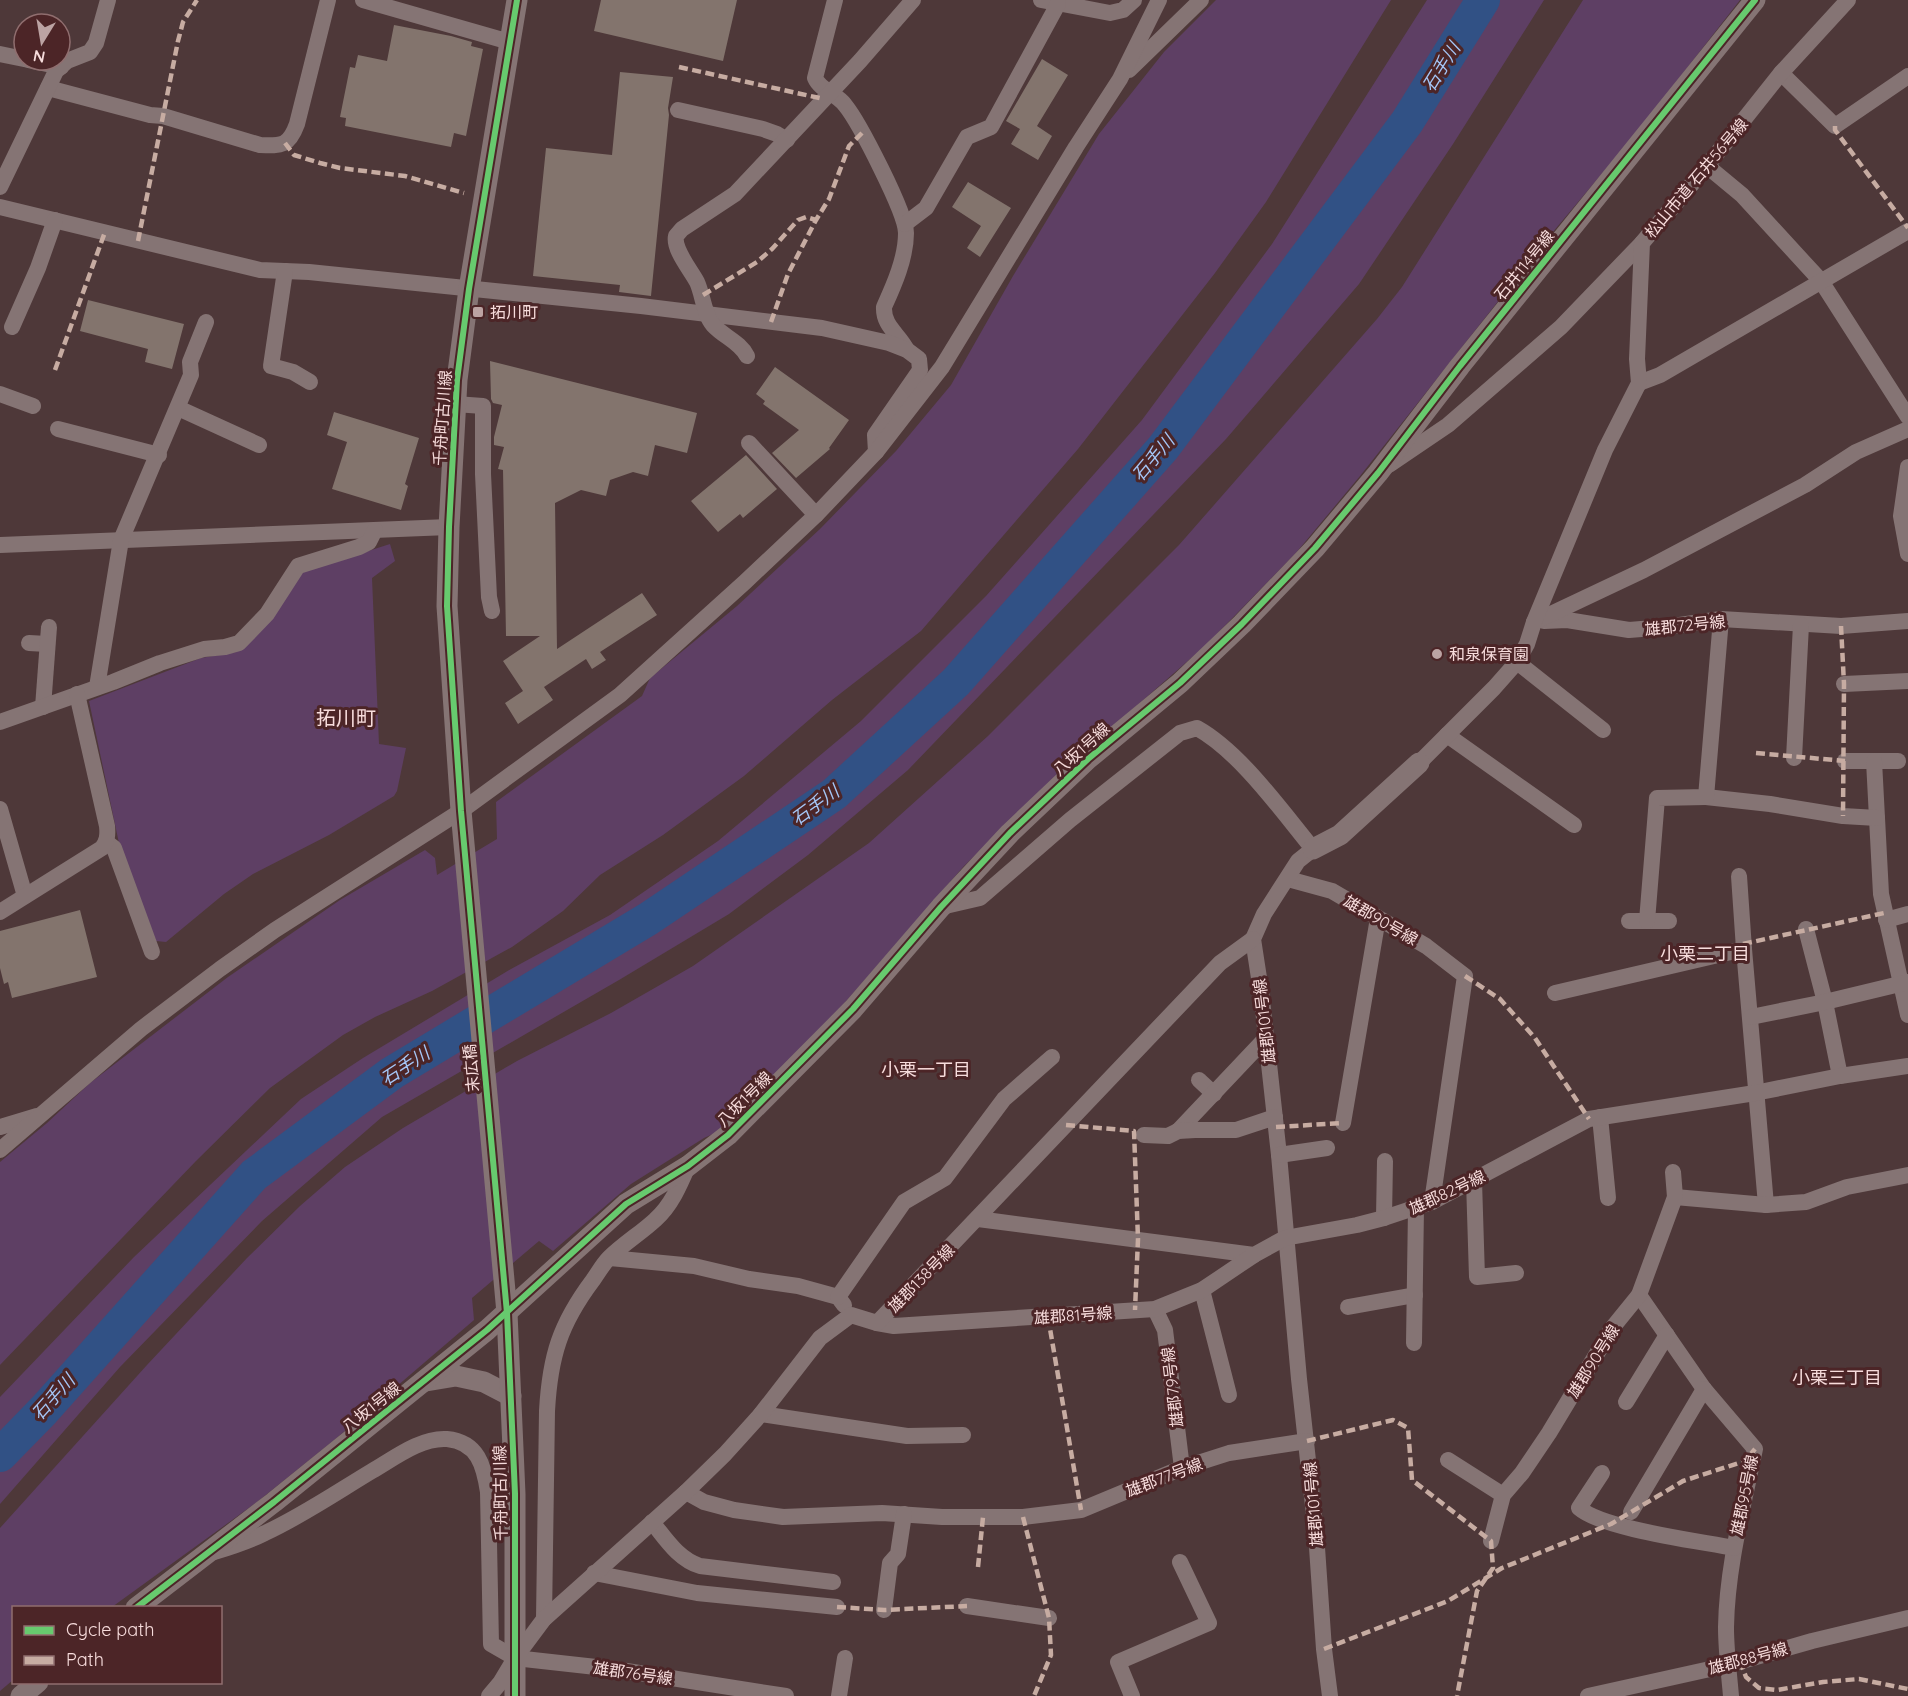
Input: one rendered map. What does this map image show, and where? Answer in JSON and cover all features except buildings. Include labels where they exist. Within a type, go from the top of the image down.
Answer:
[{"type":"street","points":[[72,60],[90,52],[96,43],[108,0]]},
{"type":"street","points":[[48,88],[150,115],[163,116],[260,145],[277,146],[289,141],[297,124],[328,0]]},
{"type":"street","points":[[363,0],[510,42]]},
{"type":"street","name":"千舟町古川線","points":[[464,842],[447,606],[448,527],[455,404],[469,289],[517,0]]},
{"type":"street","points":[[835,0],[815,78],[817,84],[846,106],[885,178],[905,224],[903,252],[884,308],[884,317],[902,339],[907,350]]},
{"type":"street","points":[[747,356],[743,349],[712,324],[706,315],[703,295],[676,247],[676,236],[682,229],[735,194],[831,93],[913,0]]},
{"type":"street","points":[[1041,0],[1110,13],[1123,10],[1134,0]]},
{"type":"street","points":[[0,1150],[141,1029],[220,969],[275,930],[461,811],[620,695],[816,515],[876,452],[942,367],[1120,79],[1159,0]]},
{"type":"street","points":[[1120,79],[1201,0]]},
{"type":"street","name":"石井114号線","points":[[1315,548],[1378,473],[1755,0]]},
{"type":"street","name":"松山市道 石井56号線","points":[[1639,383],[1637,359],[1642,243],[1781,74],[1848,0]]},
{"type":"street","points":[[905,224],[926,208],[967,137],[991,127],[1058,4]]},
{"type":"street","points":[[0,188],[56,72]]},
{"type":"street","points":[[1781,74],[1834,126],[1908,76]]},
{"type":"street","points":[[678,110],[763,129],[787,140]]},
{"type":"street","points":[[1707,166],[1742,195],[1821,281],[1908,417]]},
{"type":"street","points":[[0,207],[260,270],[309,272],[641,306],[822,328],[889,343],[907,350],[919,359],[920,370],[875,435],[876,452]]},
{"type":"street","points":[[12,327],[38,268],[55,220]]},
{"type":"street","points":[[1253,939],[1264,914],[1298,861],[1313,849],[1340,835],[1419,763],[1517,662],[1527,645],[1534,622],[1605,450],[1639,383],[1660,375],[1908,231]]},
{"type":"street","points":[[1378,473],[1448,425],[1561,327],[1642,243]]},
{"type":"street","points":[[285,271],[271,366],[293,372],[310,382]]},
{"type":"street","points":[[97,687],[121,540],[191,375],[190,362],[206,322]]},
{"type":"street","points":[[0,394],[33,406]]},
{"type":"street","points":[[455,404],[483,406],[483,474],[489,597],[492,610]]},
{"type":"street","points":[[178,408],[259,445]]},
{"type":"street","points":[[1534,622],[1644,570],[1805,485],[1857,452],[1908,429]]},
{"type":"street","points":[[63,436],[159,455]]},
{"type":"street","points":[[749,443],[816,515]]},
{"type":"street","points":[[1908,467],[1901,516],[1908,554]]},
{"type":"street","points":[[0,545],[448,527]]},
{"type":"street","points":[[0,722],[193,652],[239,642],[267,614],[298,566],[359,548],[369,542],[375,530]]},
{"type":"street","name":"八坂1号線","points":[[139,1606],[274,1503],[425,1381],[507,1313],[626,1204],[688,1166],[729,1135],[853,1009],[940,907],[1010,833],[1088,759],[1180,683],[1315,548]]},
{"type":"street","points":[[1706,797],[1721,619]]},
{"type":"street","name":"雄郡72号線","points":[[1534,622],[1568,620],[1629,630],[1721,619],[1841,626],[1908,621]]},
{"type":"street","points":[[1794,758],[1801,625]]},
{"type":"street","points":[[43,707],[49,627]]},
{"type":"street","points":[[29,643],[48,644]]},
{"type":"street","points":[[1517,662],[1604,730]]},
{"type":"street","points":[[1844,684],[1908,681]]},
{"type":"street","points":[[0,912],[102,848],[106,842],[107,826],[77,694]]},
{"type":"street","points":[[940,907],[981,898],[1070,820],[1180,734],[1197,728],[1214,737],[1253,777],[1313,849]]},
{"type":"street","points":[[1447,735],[1574,825]]},
{"type":"street","points":[[1845,761],[1898,760]]},
{"type":"street","points":[[1874,761],[1881,894],[1904,983],[1908,1016]]},
{"type":"street","points":[[1647,921],[1656,798],[1706,797],[1770,804],[1843,816],[1877,818]]},
{"type":"street","points":[[0,809],[25,896]]},
{"type":"street","points":[[106,842],[114,848],[152,952]]},
{"type":"street","name":"末広橋","points":[[464,842],[506,1290]]},
{"type":"street","points":[[1738,876],[1766,1205]]},
{"type":"street","name":"雄郡90号線","points":[[1288,879],[1332,891],[1426,946],[1465,976],[1432,1202]]},
{"type":"street","points":[[1886,920],[1908,914]]},
{"type":"street","points":[[1343,1124],[1377,918]]},
{"type":"street","points":[[1629,921],[1669,921]]},
{"type":"street","points":[[1806,929],[1825,1002],[1840,1076]]},
{"type":"street","name":"雄郡101号線","points":[[1253,939],[1279,1155],[1285,1238],[1307,1441],[1330,1696]]},
{"type":"street","name":"雄郡138号線","points":[[851,1315],[877,1323],[1220,963],[1253,939]]},
{"type":"street","points":[[1555,993],[1744,949]]},
{"type":"street","points":[[1751,1017],[1904,983]]},
{"type":"street","points":[[1144,1135],[1168,1136],[1178,1131],[1266,1038]]},
{"type":"street","points":[[838,1297],[904,1202],[945,1178],[1004,1099],[1052,1057]]},
{"type":"street","name":"雄郡82号線","points":[[1254,1255],[1285,1238],[1384,1218],[1432,1202],[1589,1119],[1755,1093],[1908,1065]]},
{"type":"street","points":[[1199,1080],[1214,1094]]},
{"type":"street","points":[[0,1127],[44,1114]]},
{"type":"street","points":[[1178,1131],[1236,1130],[1275,1117]]},
{"type":"street","points":[[1600,1117],[1608,1198]]},
{"type":"street","points":[[1279,1155],[1327,1148]]},
{"type":"street","points":[[1384,1218],[1385,1161]]},
{"type":"street","points":[[543,1619],[549,1381],[556,1345],[567,1317],[610,1258],[658,1218],[679,1189],[688,1166]]},
{"type":"street","name":"雄郡90号線","points":[[1491,1541],[1503,1495],[1522,1473],[1549,1433],[1613,1327],[1639,1295],[1675,1197],[1673,1172]]},
{"type":"street","points":[[1675,1197],[1766,1205],[1806,1202],[1847,1187],[1908,1175]]},
{"type":"street","points":[[1474,1181],[1477,1277],[1516,1272]]},
{"type":"street","points":[[1414,1343],[1416,1208]]},
{"type":"street","points":[[978,1219],[1254,1255]]},
{"type":"street","name":"雄郡81号線","points":[[877,1323],[894,1326],[1155,1309],[1202,1290],[1254,1255]]},
{"type":"street","points":[[489,1696],[543,1619],[686,1492],[725,1454],[761,1414],[819,1338],[851,1315],[838,1297],[798,1286],[749,1279],[694,1266],[610,1258]]},
{"type":"street","name":"千舟町古川線","points":[[506,1290],[514,1494],[515,1696]]},
{"type":"street","points":[[1202,1290],[1229,1395]]},
{"type":"street","points":[[1348,1307],[1415,1294]]},
{"type":"street","name":"雄郡95号線","points":[[1639,1295],[1704,1389],[1755,1449],[1728,1588],[1726,1627],[1731,1696]]},
{"type":"street","name":"雄郡79号線","points":[[1155,1309],[1165,1330],[1182,1468]]},
{"type":"street","points":[[1626,1402],[1667,1335]]},
{"type":"street","points":[[425,1381],[456,1376],[484,1382],[511,1396]]},
{"type":"street","points":[[1631,1512],[1704,1389]]},
{"type":"street","points":[[761,1414],[907,1436],[963,1435]]},
{"type":"street","points":[[206,1554],[265,1533],[401,1454],[425,1443],[436,1440],[456,1442],[468,1447],[481,1459],[489,1492],[491,1644],[515,1658]]},
{"type":"street","name":"雄郡77号線","points":[[686,1492],[704,1502],[734,1510],[783,1517],[882,1513],[942,1517],[1023,1517],[1081,1510],[1182,1468],[1229,1454],[1307,1441]]},
{"type":"street","points":[[1448,1460],[1503,1495]]},
{"type":"street","points":[[1602,1473],[1579,1508],[1586,1514],[1611,1524],[1734,1548]]},
{"type":"street","points":[[884,1610],[890,1563],[898,1554],[904,1515]]},
{"type":"street","points":[[652,1522],[681,1557],[700,1566],[833,1582]]},
{"type":"street","points":[[1132,1696],[1118,1662],[1209,1623],[1180,1562]]},
{"type":"street","points":[[594,1573],[697,1593],[837,1607]]},
{"type":"street","points":[[967,1606],[1049,1618]]},
{"type":"street","name":"雄郡88号線","points":[[1588,1696],[1728,1665],[1812,1641],[1908,1618]]},
{"type":"street","name":"雄郡76号線","points":[[515,1658],[614,1669],[760,1694],[786,1696]]},
{"type":"street","points":[[839,1696],[845,1658]]},
{"type":"street","points":[[21,1696],[37,1684]]},
{"type":"shaded area","points":[[1216,0],[1391,0],[1266,202],[1215,273],[1078,449],[921,631],[832,700],[744,776],[663,835],[600,875],[563,911],[512,947],[432,991],[375,1017],[343,1035],[270,1088],[196,1161],[0,1365],[0,1162],[90,1083],[228,977],[340,900],[425,850],[435,858],[437,875],[497,839],[496,802],[642,696],[650,678],[737,606],[820,529],[896,451],[951,385],[1013,276],[1099,134],[1164,52]]},
{"type":"shaded area","points":[[1427,0],[1544,0],[1453,144],[1359,284],[1226,439],[908,770],[808,855],[729,914],[382,1117],[262,1221],[120,1367],[0,1504],[0,1397],[134,1257],[301,1099],[363,1058],[511,969],[610,915],[718,841],[861,721],[986,596],[1142,420],[1272,244]]},
{"type":"shaded area","points":[[1583,0],[1740,0],[1637,132],[1552,233],[1360,476],[1295,554],[1205,646],[1063,770],[964,866],[807,1046],[724,1129],[704,1138],[631,1184],[553,1251],[539,1241],[472,1298],[474,1320],[333,1441],[257,1502],[113,1606],[12,1606],[12,1681],[0,1691],[0,1528],[247,1258],[300,1206],[345,1167],[403,1128],[517,1061],[611,1013],[693,966],[869,843],[988,736],[1179,545],[1377,319],[1402,287]]},
{"type":"shaded area","points":[[390,544],[395,561],[372,578],[379,744],[406,748],[397,791],[394,796],[329,835],[253,874],[224,894],[166,942],[156,941],[120,848],[89,701],[201,658],[236,652],[303,572]]},
{"type":"waterway","name":"石手川","points":[[0,1455],[44,1410],[254,1175],[392,1073],[648,919],[834,794],[956,682],[1163,448],[1407,122],[1483,0]]},
{"type":"marked path","points":[[138,241],[178,41],[183,22],[197,0]]},
{"type":"marked path","points":[[679,67],[824,99]]},
{"type":"marked path","points":[[1835,126],[1835,130],[1908,228]]},
{"type":"marked path","points":[[771,322],[788,274],[829,199],[849,146],[862,133]]},
{"type":"marked path","points":[[285,143],[294,155],[320,163],[340,168],[405,176],[464,193]]},
{"type":"marked path","points":[[703,295],[757,262],[798,220],[806,217],[816,220]]},
{"type":"marked path","points":[[55,370],[105,232]]},
{"type":"marked path","points":[[1841,626],[1844,684],[1843,816]]},
{"type":"marked path","points":[[1756,753],[1845,761]]},
{"type":"marked path","points":[[1743,944],[1884,913]]},
{"type":"marked path","points":[[1465,976],[1500,999],[1535,1038],[1589,1119]]},
{"type":"marked path","points":[[1276,1127],[1343,1123]]},
{"type":"marked path","points":[[1066,1125],[1134,1131],[1138,1239],[1135,1310]]},
{"type":"marked path","points":[[1048,1317],[1081,1510]]},
{"type":"marked path","points":[[1307,1441],[1393,1420],[1408,1428],[1412,1480],[1491,1541],[1493,1568],[1477,1591],[1457,1696]]},
{"type":"marked path","points":[[1324,1649],[1448,1601],[1502,1568],[1611,1524],[1683,1481],[1745,1461],[1755,1449]]},
{"type":"marked path","points":[[978,1567],[983,1517]]},
{"type":"marked path","points":[[1023,1517],[1049,1618],[1051,1655],[1034,1696]]},
{"type":"marked path","points":[[837,1607],[884,1610],[967,1606]]},
{"type":"marked path","points":[[1740,1661],[1746,1677],[1759,1688],[1777,1690],[1823,1682],[1859,1679],[1908,1689]]},
{"type":"cycle path","points":[[515,1696],[515,1494],[507,1313],[461,811],[447,606],[457,380],[469,289],[517,0]]},
{"type":"cycle path","points":[[139,1606],[274,1502],[487,1330],[626,1204],[688,1166],[728,1135],[853,1009],[941,907],[1010,833],[1088,759],[1180,683],[1242,624],[1315,548],[1378,473],[1460,366],[1755,0]]},
{"type":"place","name":"拓川町","points":[[478,312]]},
{"type":"place","name":"和泉保育園","points":[[1437,654]]},
{"type":"district","name":"拓川町","points":[[346,717]]},
{"type":"district","name":"小栗二丁目","points":[[1705,953]]},
{"type":"district","name":"小栗一丁目","points":[[926,1069]]},
{"type":"district","name":"小栗三丁目","points":[[1837,1377]]}]
